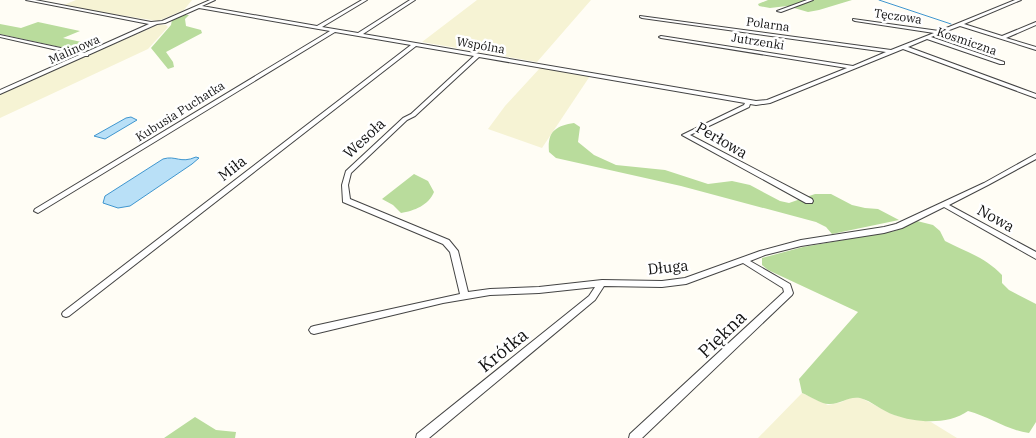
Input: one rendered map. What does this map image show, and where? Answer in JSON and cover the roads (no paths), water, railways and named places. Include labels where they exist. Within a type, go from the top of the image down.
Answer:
[{"type":"street","name":"Malinowa","points":[[28,0],[155,23]]},
{"type":"street","name":"Malinowa","points":[[0,92],[155,23],[214,0]]},
{"type":"street","points":[[318,27],[365,0]]},
{"type":"street","points":[[360,34],[413,0]]},
{"type":"street","points":[[779,11],[811,0]]},
{"type":"street","points":[[748,102],[768,102],[1019,0]]},
{"type":"street","name":"Wspólna","points":[[200,7],[748,102]]},
{"type":"street","name":"Polarna","points":[[642,16],[891,52]]},
{"type":"street","name":"Tęczowa","points":[[855,20],[939,32]]},
{"type":"street","points":[[1002,38],[1036,23]]},
{"type":"street","points":[[959,24],[1036,49]]},
{"type":"street","name":"Kubusia Puchatka","points":[[38,211],[334,30]]},
{"type":"street","points":[[0,36],[86,55]]},
{"type":"street","name":"Jutrzenki","points":[[661,37],[851,67]]},
{"type":"street","name":"Kosmiczna","points":[[926,37],[1002,63]]},
{"type":"street","name":"Miła","points":[[66,314],[415,44]]},
{"type":"street","points":[[903,47],[1036,96]]},
{"type":"street","name":"Wesoła","points":[[465,296],[454,251],[446,242],[346,200],[345,185],[348,172],[405,119],[414,115],[478,55]]},
{"type":"street","name":"Perłowa","points":[[748,102],[747,106],[685,134],[809,201]]},
{"type":"street","name":"Długa","points":[[314,330],[490,292],[539,290],[602,283],[662,284],[686,281],[743,260],[801,243],[899,226],[986,184],[1036,156]]},
{"type":"street","name":"Nowa","points":[[943,204],[1036,256]]},
{"type":"street","name":"Piękna","points":[[634,438],[789,293],[787,286],[743,260]]},
{"type":"street","name":"Krótka","points":[[421,438],[592,298],[602,283]]},
{"type":"water","points":[[131,117],[137,120],[105,139],[94,136],[126,118]]},
{"type":"water","points":[[199,158],[192,164],[130,206],[118,208],[103,203],[105,196],[163,159],[186,160]]},
{"type":"waterway","points":[[879,0],[951,24]]}]
